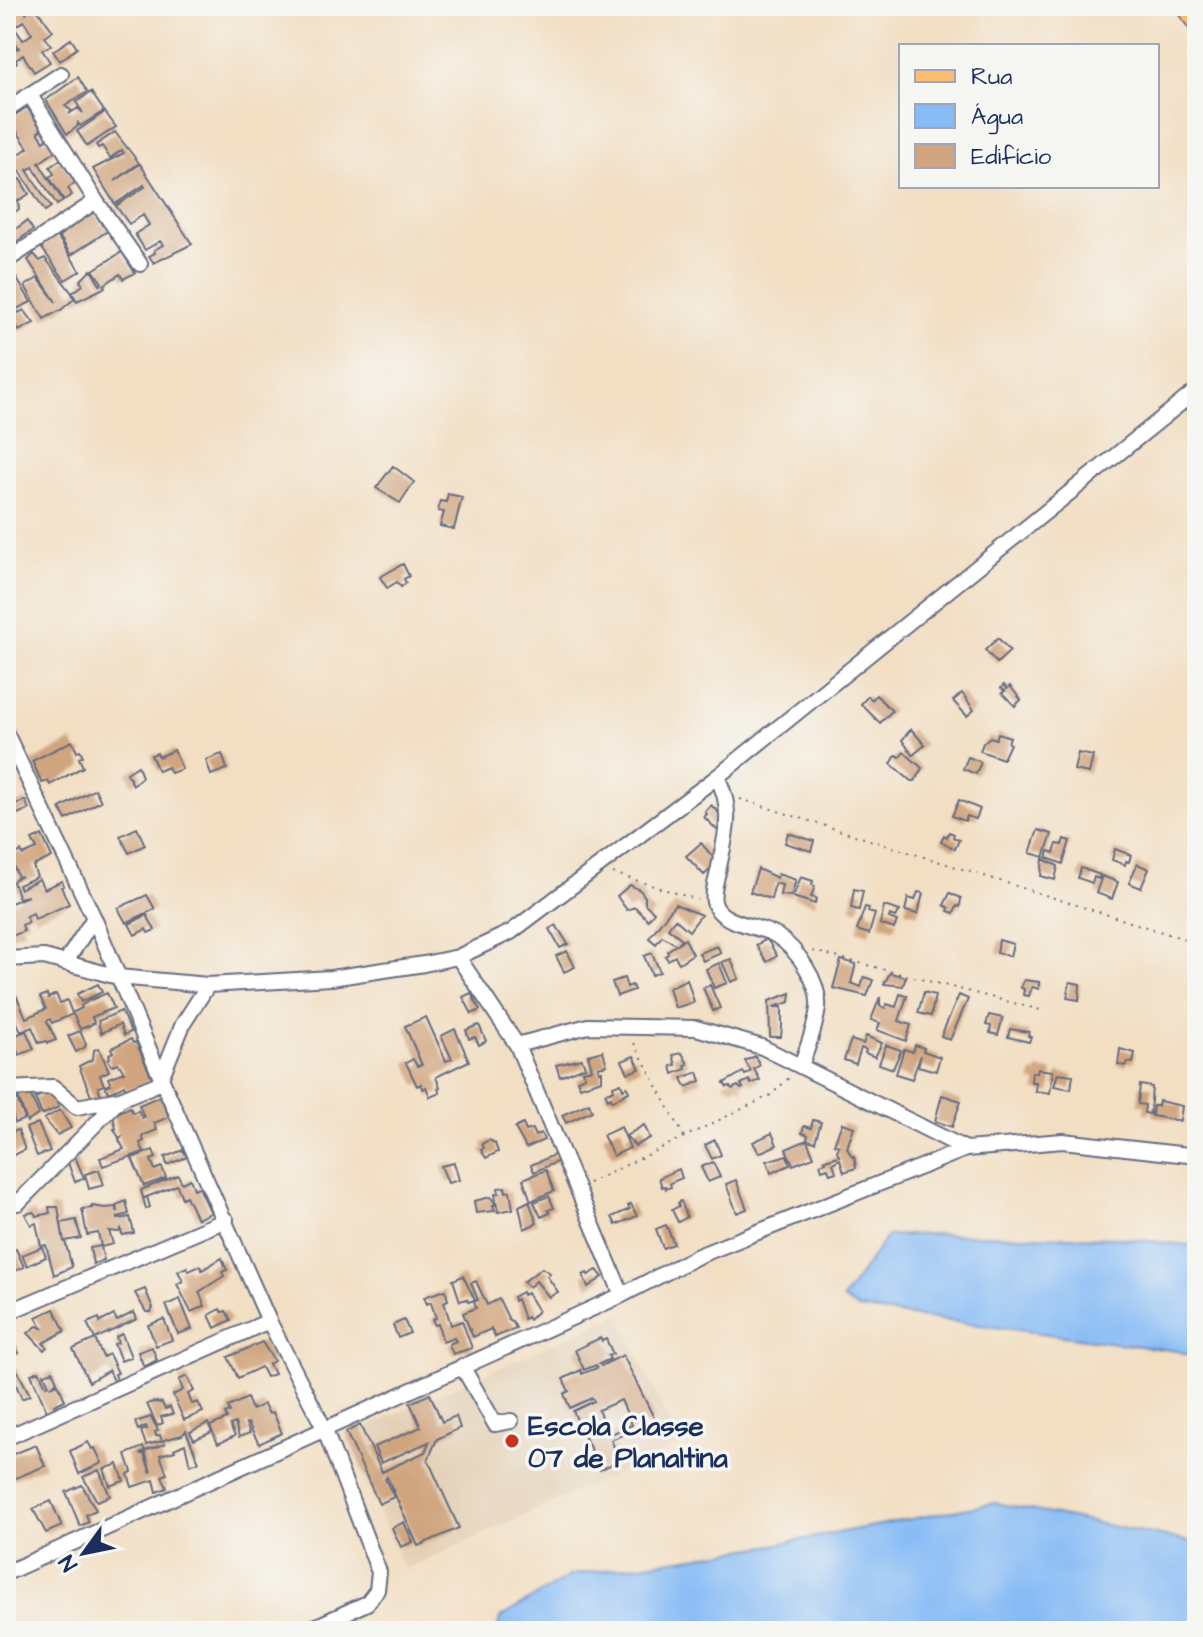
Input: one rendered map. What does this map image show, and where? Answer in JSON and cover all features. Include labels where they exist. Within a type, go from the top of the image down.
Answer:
[{"type":"main road","points":[[1185,6],[1197,23]]},
{"type":"street","points":[[6,110],[61,74]]},
{"type":"street","points":[[30,95],[96,201],[140,264]]},
{"type":"street","points":[[6,261],[96,201]]},
{"type":"street","points":[[6,959],[44,957],[118,977],[208,985],[331,978],[458,957],[511,932],[717,777],[1197,390]]},
{"type":"street","points":[[6,733],[94,918],[269,1321],[324,1428],[379,1572],[377,1590],[367,1603],[306,1631]]},
{"type":"street","points":[[717,777],[726,795],[729,815],[714,890],[714,905],[724,916],[776,935],[799,958],[816,987],[818,1007],[801,1066]]},
{"type":"street","points":[[65,963],[94,918]]},
{"type":"street","points":[[458,957],[517,1045],[622,1295]]},
{"type":"street","points":[[6,1089],[53,1087],[77,1107],[120,1099],[162,1080],[183,1024],[208,985]]},
{"type":"street","points":[[517,1045],[588,1026],[696,1028],[762,1047],[966,1149]]},
{"type":"street","points":[[6,1203],[18,1203],[120,1099]]},
{"type":"street","points":[[6,1573],[622,1295],[698,1256],[966,1149],[1063,1141],[1197,1156]]},
{"type":"street","points":[[6,1313],[226,1220]]},
{"type":"street","points":[[6,1438],[269,1321]]},
{"type":"street","points":[[462,1366],[495,1424],[511,1421]]},
{"type":"path","points":[[726,795],[1197,943]]},
{"type":"path","points":[[597,868],[714,905]]},
{"type":"path","points":[[815,951],[1044,1011]]},
{"type":"path","points":[[625,1027],[684,1137]]},
{"type":"path","points":[[577,1189],[771,1095],[801,1066]]},
{"type":"shaded area","name":"Escola Classe 07 de Planaltina","points":[[619,1314],[679,1445],[404,1570],[346,1436]]},
{"type":"water","points":[[887,1236],[1120,1238],[1197,1246],[1197,1357],[1177,1351],[858,1309],[843,1299]]},
{"type":"water","points":[[995,1503],[1197,1543],[1197,1631],[497,1631],[500,1618],[571,1575],[768,1546]]},
{"type":"building","points":[[34,6],[53,31],[45,37],[51,45],[42,50],[50,62],[34,72],[23,55],[16,60],[17,63],[6,67],[6,31],[19,48],[6,28],[6,12],[9,17],[24,8],[26,13]],"holes":[[[24,21],[32,34],[23,40],[14,27]]]},
{"type":"building","points":[[71,39],[77,48],[60,61],[53,51]]},
{"type":"building","points":[[78,77],[87,92],[65,106],[72,111],[69,114],[78,108],[83,113],[76,102],[91,92],[104,111],[80,126],[78,123],[67,134],[46,100]]},
{"type":"building","points":[[27,107],[40,127],[38,132],[44,141],[48,138],[56,151],[39,163],[63,201],[57,205],[33,167],[27,170],[51,207],[45,211],[20,171],[6,180],[6,150],[12,159],[28,148],[9,119]]},
{"type":"building","points":[[105,112],[116,127],[87,146],[77,131]]},
{"type":"building","points":[[115,132],[139,163],[115,181],[140,164],[192,244],[154,263],[149,256],[163,245],[160,241],[145,250],[135,234],[149,225],[143,215],[129,224],[116,206],[144,185],[115,204],[93,169],[124,153],[122,150],[110,158],[102,146],[98,148],[96,145]]},
{"type":"building","points":[[61,159],[75,183],[68,188],[72,195],[64,200],[49,177],[54,174],[50,167]]},
{"type":"building","points":[[20,179],[29,194],[18,201],[19,209],[6,218],[6,205],[11,203],[6,196],[6,184]]},
{"type":"building","points":[[95,211],[102,225],[109,230],[71,255],[59,236]]},
{"type":"building","points":[[27,221],[33,230],[16,242],[10,233]]},
{"type":"building","points":[[57,236],[80,271],[65,280],[41,247]]},
{"type":"building","points":[[122,252],[135,273],[123,279],[120,274],[102,289],[77,301],[72,293],[83,285],[80,281],[91,270],[100,285],[102,283],[93,270]]},
{"type":"building","points":[[34,254],[40,261],[45,258],[74,299],[44,319],[25,286],[38,278],[56,302],[28,260]]},
{"type":"building","points":[[11,269],[31,302],[17,309],[6,292],[9,282],[6,272]]},
{"type":"building","points":[[6,295],[18,313],[24,310],[34,323],[19,331],[17,327],[6,337]]},
{"type":"building","points":[[393,466],[414,482],[400,503],[376,488]]},
{"type":"building","points":[[448,494],[462,497],[454,529],[440,526],[444,512],[438,511],[440,501],[446,502]]},
{"type":"building","points":[[403,564],[409,576],[404,579],[406,583],[401,587],[397,582],[387,588],[380,577]]},
{"type":"building","points":[[998,638],[1010,651],[997,663],[985,650]]},
{"type":"building","points":[[1004,685],[1007,689],[1010,686],[1021,700],[1015,706],[1002,693],[1005,691],[1001,688]]},
{"type":"building","points":[[962,693],[974,710],[967,716],[953,701]]},
{"type":"building","points":[[876,695],[892,711],[880,723],[861,704],[868,696],[872,700]]},
{"type":"building","points":[[911,729],[925,745],[913,755],[902,740]]},
{"type":"building","points":[[998,733],[1010,737],[1003,759],[980,751],[983,743],[990,737],[996,739]]},
{"type":"building","points":[[72,741],[77,752],[80,750],[83,756],[79,758],[83,767],[50,785],[48,781],[42,783],[32,761]]},
{"type":"building","points":[[174,750],[182,769],[171,773],[168,767],[158,771],[151,755],[157,753],[159,757]]},
{"type":"building","points":[[904,752],[922,768],[915,781],[891,764],[896,755],[900,757]]},
{"type":"building","points":[[1078,753],[1093,756],[1089,773],[1074,770]]},
{"type":"building","points":[[222,754],[227,769],[211,775],[206,760]]},
{"type":"building","points":[[968,757],[981,762],[976,774],[963,769]]},
{"type":"building","points":[[138,766],[142,777],[133,785],[127,773]]},
{"type":"building","points":[[95,789],[101,801],[66,820],[60,808]]},
{"type":"building","points":[[12,795],[17,804],[25,800],[29,809],[6,819],[6,797]]},
{"type":"building","points":[[959,800],[980,809],[976,819],[967,816],[965,821],[952,816]]},
{"type":"building","points":[[711,805],[726,820],[721,834],[704,817]]},
{"type":"building","points":[[137,828],[145,845],[129,853],[120,836]]},
{"type":"building","points":[[1038,830],[1052,834],[1044,857],[1030,853]]},
{"type":"building","points":[[949,832],[959,840],[955,849],[941,842]]},
{"type":"building","points":[[788,833],[814,841],[811,851],[785,843]]},
{"type":"building","points":[[42,835],[52,857],[33,866],[37,877],[18,885],[20,889],[39,879],[44,889],[62,881],[64,886],[61,887],[69,904],[35,919],[33,913],[26,916],[28,922],[22,925],[24,931],[12,936],[6,924],[6,905],[28,896],[19,898],[13,882],[22,876],[18,877],[10,857],[21,851],[23,855],[37,849],[32,840]]},
{"type":"building","points":[[1064,839],[1070,841],[1063,864],[1047,858],[1049,851],[1054,853],[1057,844],[1062,845]]},
{"type":"building","points":[[701,843],[718,863],[704,875],[686,856]]},
{"type":"building","points":[[1115,849],[1131,855],[1129,862],[1126,861],[1125,865],[1112,860]]},
{"type":"building","points":[[1043,859],[1058,866],[1055,880],[1041,876]]},
{"type":"building","points":[[1137,864],[1149,869],[1141,888],[1129,883]]},
{"type":"building","points":[[1081,868],[1100,875],[1099,879],[1094,877],[1092,883],[1078,878]]},
{"type":"building","points":[[758,869],[777,878],[778,874],[796,880],[791,896],[780,895],[782,885],[775,883],[771,899],[750,892]]},
{"type":"building","points":[[1102,876],[1118,882],[1112,899],[1096,893]]},
{"type":"building","points":[[801,877],[813,881],[812,885],[815,886],[811,897],[816,898],[815,904],[793,897]]},
{"type":"building","points":[[630,885],[640,890],[645,904],[654,912],[648,920],[635,907],[627,910],[617,896]]},
{"type":"building","points":[[854,889],[863,891],[859,910],[851,908]]},
{"type":"building","points":[[918,892],[923,893],[918,914],[905,911],[908,898],[915,900]]},
{"type":"building","points":[[950,893],[961,898],[960,907],[957,906],[954,913],[944,905]]},
{"type":"building","points":[[147,895],[155,909],[126,923],[118,908]]},
{"type":"building","points":[[675,904],[701,915],[689,931],[675,919],[668,928],[682,939],[677,945],[662,936],[656,944],[649,938]]},
{"type":"building","points":[[884,906],[900,911],[889,918],[897,921],[894,929],[880,924]]},
{"type":"building","points":[[865,907],[875,914],[869,934],[857,930]]},
{"type":"building","points":[[147,915],[155,930],[148,933],[146,929],[135,935],[129,924]]},
{"type":"building","points":[[556,925],[568,944],[560,948],[549,929]]},
{"type":"building","points":[[685,939],[693,954],[679,963],[675,956],[668,960],[665,956],[667,951]]},
{"type":"building","points":[[767,939],[777,956],[767,962],[756,945]]},
{"type":"building","points":[[999,940],[1013,944],[1010,956],[997,953]]},
{"type":"building","points":[[717,946],[721,953],[703,961],[699,953]]},
{"type":"building","points":[[567,951],[575,967],[564,972],[556,956]]},
{"type":"building","points":[[652,953],[660,972],[652,975],[644,956]]},
{"type":"building","points":[[731,959],[739,979],[731,982],[722,962]]},
{"type":"building","points":[[841,960],[856,964],[851,983],[861,987],[864,977],[873,980],[867,996],[833,988]]},
{"type":"building","points":[[719,963],[727,983],[714,988],[706,969]]},
{"type":"building","points":[[890,973],[906,977],[903,986],[884,984]]},
{"type":"building","points":[[624,978],[627,987],[632,985],[634,990],[617,996],[612,982]]},
{"type":"building","points":[[687,979],[694,1002],[675,1008],[669,988]]},
{"type":"building","points":[[1024,980],[1039,982],[1039,989],[1032,987],[1029,996],[1023,995],[1024,989],[1021,988]]},
{"type":"building","points":[[1070,982],[1080,984],[1079,1000],[1067,998]]},
{"type":"building","points":[[98,984],[102,992],[81,1002],[77,994]]},
{"type":"building","points":[[710,985],[720,1008],[713,1011],[703,988]]},
{"type":"building","points":[[924,992],[935,995],[931,1016],[918,1013]]},
{"type":"building","points":[[107,993],[114,1008],[92,1017],[94,1023],[88,1026],[80,1029],[73,1014],[52,1023],[50,1019],[47,1021],[56,1040],[48,1043],[39,1043],[32,1027],[21,1032],[7,998],[16,995],[26,1018],[46,1009],[40,997],[47,994],[48,998],[56,994],[60,1003],[67,1000],[72,1013],[88,1001]]},
{"type":"building","points":[[471,993],[480,1010],[472,1014],[463,997]]},
{"type":"building","points":[[791,993],[790,1002],[773,1007],[782,1007],[781,1037],[770,1037],[769,1001]]},
{"type":"building","points":[[900,994],[907,996],[899,1021],[911,1025],[906,1041],[877,1030],[880,1023],[871,1020],[880,997],[880,1006],[885,1008],[887,1004],[896,1007]]},
{"type":"building","points":[[959,995],[968,999],[950,1040],[941,1036]]},
{"type":"building","points":[[121,1011],[131,1032],[124,1035],[120,1024],[101,1033],[98,1021]]},
{"type":"building","points":[[989,1015],[1003,1018],[998,1035],[990,1033],[991,1026],[986,1025]]},
{"type":"building","points":[[426,1017],[446,1061],[452,1059],[441,1036],[455,1029],[469,1061],[436,1077],[440,1093],[430,1097],[426,1087],[423,1089],[421,1084],[417,1086],[406,1063],[413,1059],[417,1066],[422,1065],[405,1026]]},
{"type":"building","points":[[479,1025],[486,1041],[479,1045],[475,1037],[469,1039],[466,1030]]},
{"type":"building","points":[[1010,1029],[1029,1032],[1029,1042],[1008,1037]]},
{"type":"building","points":[[26,1031],[34,1049],[19,1055],[17,1050],[13,1052],[8,1038]]},
{"type":"building","points":[[80,1031],[86,1044],[76,1052],[68,1036]]},
{"type":"building","points":[[866,1036],[882,1043],[875,1057],[861,1048],[856,1064],[844,1060],[851,1040],[863,1044]]},
{"type":"building","points":[[131,1039],[133,1043],[136,1042],[153,1080],[127,1091],[124,1085],[109,1093],[105,1086],[111,1084],[108,1078],[124,1072],[118,1063],[112,1066],[110,1063],[111,1048]]},
{"type":"building","points":[[886,1045],[901,1050],[893,1069],[879,1064]]},
{"type":"building","points":[[915,1045],[940,1057],[936,1071],[918,1066],[921,1055],[912,1079],[896,1074],[904,1049],[913,1052]]},
{"type":"building","points":[[99,1048],[109,1071],[100,1075],[104,1085],[98,1087],[102,1098],[93,1101],[79,1066],[93,1059],[94,1050]]},
{"type":"building","points":[[1120,1049],[1135,1053],[1133,1063],[1118,1065]]},
{"type":"building","points":[[603,1051],[607,1065],[598,1067],[602,1071],[602,1080],[580,1087],[577,1080],[585,1077],[583,1071],[592,1069],[588,1055]]},
{"type":"building","points":[[682,1053],[688,1064],[685,1065],[686,1069],[673,1074],[671,1066],[676,1065],[673,1055]]},
{"type":"building","points":[[634,1056],[640,1069],[628,1073],[622,1061]]},
{"type":"building","points":[[755,1056],[760,1065],[754,1069],[760,1080],[751,1084],[749,1080],[741,1084],[741,1089],[738,1086],[732,1089],[727,1087],[724,1083],[751,1071],[745,1061]]},
{"type":"building","points":[[582,1059],[585,1067],[560,1077],[556,1065]]},
{"type":"building","points":[[1038,1069],[1053,1071],[1050,1093],[1035,1091],[1036,1082],[1031,1082],[1032,1072],[1037,1073]]},
{"type":"building","points":[[698,1072],[701,1081],[686,1087],[682,1078]]},
{"type":"building","points":[[1058,1073],[1073,1075],[1071,1089],[1054,1086]]},
{"type":"building","points":[[621,1083],[623,1089],[627,1087],[629,1092],[612,1101],[611,1097],[608,1099],[605,1093]]},
{"type":"building","points":[[1140,1085],[1152,1087],[1150,1114],[1144,1113],[1145,1105],[1138,1104]]},
{"type":"building","points":[[27,1087],[39,1114],[27,1122],[16,1091]]},
{"type":"building","points":[[52,1090],[59,1107],[42,1115],[35,1098]]},
{"type":"building","points":[[942,1095],[961,1101],[952,1127],[935,1121]]},
{"type":"building","points":[[160,1096],[169,1117],[154,1123],[157,1130],[142,1136],[144,1141],[140,1143],[144,1152],[103,1166],[100,1158],[124,1149],[119,1140],[121,1137],[114,1129],[113,1115],[130,1107],[133,1113],[138,1110],[142,1118],[139,1105]]},
{"type":"building","points":[[17,1099],[25,1119],[15,1123],[8,1102]]},
{"type":"building","points":[[1159,1101],[1182,1106],[1180,1121],[1152,1116],[1153,1106],[1158,1106]]},
{"type":"building","points":[[589,1103],[592,1111],[566,1123],[562,1115]]},
{"type":"building","points":[[60,1110],[71,1128],[57,1135],[44,1119]]},
{"type":"building","points":[[813,1120],[821,1122],[815,1142],[807,1140],[808,1135],[802,1133],[804,1126],[811,1128]]},
{"type":"building","points":[[38,1123],[50,1151],[37,1156],[26,1128]]},
{"type":"building","points":[[842,1123],[854,1127],[847,1148],[854,1156],[856,1168],[844,1172],[840,1159],[833,1163],[836,1172],[830,1174],[828,1168],[822,1170],[820,1164],[839,1156],[839,1146],[834,1144]]},
{"type":"building","points":[[523,1124],[526,1131],[532,1129],[535,1136],[541,1133],[544,1140],[526,1148],[515,1128]]},
{"type":"building","points":[[644,1125],[650,1138],[635,1146],[626,1136]]},
{"type":"building","points":[[621,1127],[630,1148],[613,1156],[603,1135]]},
{"type":"building","points":[[18,1130],[25,1150],[11,1156],[6,1134]]},
{"type":"building","points":[[772,1133],[777,1145],[759,1153],[753,1142]]},
{"type":"building","points":[[489,1140],[495,1143],[498,1152],[486,1158],[481,1150],[484,1148],[482,1144]]},
{"type":"building","points":[[715,1140],[721,1155],[712,1159],[705,1145]]},
{"type":"building","points":[[807,1140],[814,1157],[793,1165],[786,1149]]},
{"type":"building","points":[[153,1150],[156,1158],[151,1160],[155,1170],[162,1167],[166,1178],[144,1186],[132,1158]]},
{"type":"building","points":[[183,1150],[187,1157],[167,1165],[165,1157]]},
{"type":"building","points":[[74,1154],[84,1178],[75,1182],[67,1160]]},
{"type":"building","points":[[556,1154],[559,1161],[534,1172],[531,1165]]},
{"type":"building","points":[[787,1155],[790,1165],[771,1173],[767,1161]]},
{"type":"building","points":[[713,1162],[720,1177],[708,1182],[701,1167]]},
{"type":"building","points":[[454,1163],[459,1180],[448,1183],[441,1166]]},
{"type":"building","points":[[679,1169],[682,1178],[670,1183],[671,1187],[662,1187],[659,1178]]},
{"type":"building","points":[[99,1170],[104,1185],[89,1189],[85,1174]]},
{"type":"building","points":[[546,1170],[554,1191],[531,1201],[523,1179]]},
{"type":"building","points":[[178,1175],[182,1183],[190,1179],[194,1189],[199,1187],[211,1213],[197,1219],[177,1185],[144,1198],[147,1197],[150,1207],[146,1209],[141,1190]]},
{"type":"building","points":[[736,1180],[747,1209],[737,1213],[726,1184]]},
{"type":"building","points":[[505,1187],[506,1192],[510,1191],[513,1209],[498,1212],[495,1194],[499,1193],[498,1188]]},
{"type":"building","points":[[549,1196],[554,1208],[541,1217],[534,1202]]},
{"type":"building","points":[[491,1197],[496,1205],[493,1205],[495,1211],[476,1213],[474,1201]]},
{"type":"building","points":[[126,1201],[129,1214],[118,1219],[130,1217],[134,1233],[122,1235],[121,1229],[119,1232],[109,1231],[113,1244],[101,1247],[104,1260],[93,1264],[90,1248],[101,1246],[98,1233],[87,1235],[82,1209],[115,1207],[118,1212],[116,1205]]},
{"type":"building","points":[[529,1201],[537,1223],[524,1229],[519,1206]]},
{"type":"building","points":[[681,1201],[687,1217],[678,1222],[672,1210]]},
{"type":"building","points":[[631,1204],[637,1216],[616,1225],[612,1217],[630,1209],[628,1206]]},
{"type":"building","points":[[49,1207],[58,1207],[64,1242],[61,1223],[76,1220],[81,1238],[65,1241],[72,1267],[54,1275],[46,1245],[41,1246],[36,1223],[31,1225],[25,1214],[34,1212],[36,1216],[50,1213]]},
{"type":"building","points":[[666,1225],[674,1244],[663,1248],[656,1229]]},
{"type":"building","points":[[42,1247],[46,1257],[27,1266],[22,1255]]},
{"type":"building","points":[[16,1249],[24,1267],[15,1271],[6,1253]]},
{"type":"building","points":[[222,1258],[227,1270],[222,1272],[224,1276],[199,1292],[205,1306],[191,1312],[177,1284],[183,1281],[178,1271],[187,1267],[189,1271],[200,1266],[202,1270]]},
{"type":"building","points":[[542,1268],[550,1273],[547,1276],[558,1292],[549,1297],[536,1281],[529,1287],[523,1282]]},
{"type":"building","points":[[597,1270],[603,1277],[588,1287],[583,1275]]},
{"type":"building","points":[[463,1276],[475,1300],[460,1301],[453,1280]]},
{"type":"building","points":[[476,1281],[487,1305],[499,1299],[516,1328],[495,1337],[491,1329],[473,1337],[463,1313],[476,1308],[474,1302],[478,1300],[471,1283]]},
{"type":"building","points":[[145,1289],[153,1308],[151,1312],[146,1312],[135,1293]]},
{"type":"building","points":[[445,1290],[448,1300],[444,1302],[451,1325],[462,1321],[472,1348],[453,1354],[449,1344],[456,1341],[454,1338],[443,1342],[438,1324],[435,1325],[432,1320],[436,1318],[431,1302],[427,1304],[424,1297]]},
{"type":"building","points":[[522,1292],[523,1295],[527,1293],[538,1311],[529,1320],[527,1317],[524,1319],[517,1299],[514,1301],[513,1297]]},
{"type":"building","points":[[180,1299],[192,1329],[178,1334],[166,1305]]},
{"type":"building","points":[[54,1309],[65,1331],[43,1343],[47,1347],[44,1350],[28,1333],[37,1326],[42,1328],[36,1317]]},
{"type":"building","points":[[220,1309],[226,1311],[231,1320],[215,1328],[209,1315]]},
{"type":"building","points":[[134,1312],[137,1319],[95,1339],[87,1323],[99,1318],[100,1322],[114,1315],[117,1321]]},
{"type":"building","points":[[164,1319],[172,1340],[156,1346],[148,1325]]},
{"type":"building","points":[[404,1320],[410,1333],[398,1338],[393,1325]]},
{"type":"building","points":[[122,1334],[131,1357],[121,1361],[114,1344],[118,1343],[116,1337]]},
{"type":"building","points":[[11,1337],[19,1353],[6,1359],[6,1340]]},
{"type":"building","points":[[600,1338],[602,1341],[606,1339],[613,1354],[599,1364],[601,1366],[623,1355],[655,1420],[611,1440],[620,1460],[600,1470],[573,1411],[594,1401],[592,1398],[570,1408],[564,1394],[569,1391],[563,1379],[581,1370],[582,1374],[597,1368],[596,1365],[584,1370],[575,1350]],"holes":[[[621,1400],[632,1425],[609,1435],[598,1410]]]},
{"type":"building","points":[[95,1339],[103,1357],[109,1354],[118,1373],[115,1374],[117,1380],[114,1381],[109,1370],[89,1382],[73,1349]]},
{"type":"building","points":[[262,1342],[274,1361],[269,1364],[274,1374],[266,1377],[261,1367],[238,1378],[228,1357]]},
{"type":"building","points":[[152,1347],[157,1360],[144,1367],[138,1352]]},
{"type":"building","points":[[16,1368],[30,1395],[22,1399],[10,1370]]},
{"type":"building","points":[[39,1371],[46,1386],[49,1385],[44,1374],[53,1371],[57,1382],[50,1387],[58,1384],[65,1400],[47,1412],[31,1374]]},
{"type":"building","points":[[187,1376],[194,1391],[188,1394],[192,1404],[198,1402],[203,1412],[184,1420],[173,1395],[183,1390],[179,1380]]},
{"type":"building","points":[[430,1394],[442,1422],[456,1416],[460,1428],[437,1439],[428,1460],[459,1528],[418,1546],[387,1477],[385,1479],[394,1497],[379,1504],[346,1432],[360,1425],[382,1472],[425,1452],[429,1442],[381,1463],[374,1447],[421,1427],[410,1403]]},
{"type":"building","points":[[247,1398],[252,1410],[264,1404],[269,1414],[273,1412],[282,1433],[259,1444],[248,1423],[250,1433],[239,1437],[235,1423],[230,1425],[235,1436],[218,1444],[210,1426],[227,1419],[225,1414],[230,1412],[228,1407]]},
{"type":"building","points":[[162,1403],[165,1409],[170,1407],[173,1414],[161,1417],[163,1423],[157,1426],[147,1404]]},
{"type":"building","points":[[151,1417],[158,1430],[156,1436],[160,1435],[162,1441],[146,1445],[141,1431],[147,1429],[146,1426],[138,1430],[135,1422]]},
{"type":"building","points":[[208,1423],[212,1432],[194,1440],[190,1432]]},
{"type":"building","points":[[186,1431],[199,1462],[190,1465],[185,1444],[160,1455],[167,1474],[162,1476],[167,1488],[157,1492],[154,1480],[132,1487],[128,1474],[132,1472],[126,1454],[143,1447],[145,1452],[140,1454],[144,1454],[151,1473],[145,1451],[165,1444],[164,1440]]},
{"type":"building","points":[[88,1442],[92,1449],[95,1448],[102,1463],[79,1474],[70,1451]]},
{"type":"building","points":[[36,1445],[45,1466],[11,1480],[6,1469],[6,1457]]},
{"type":"building","points":[[118,1464],[124,1481],[110,1486],[104,1469]]},
{"type":"building","points":[[99,1470],[110,1496],[97,1501],[83,1477]]},
{"type":"building","points":[[82,1485],[96,1510],[86,1515],[89,1522],[80,1526],[66,1492]]},
{"type":"building","points":[[51,1501],[62,1526],[46,1533],[33,1509]]},
{"type":"building","points":[[404,1522],[413,1542],[401,1547],[392,1528]]},
{"type":"place","name":"Escola Classe 07 de Planaltina","points":[[512,1441]]}]
